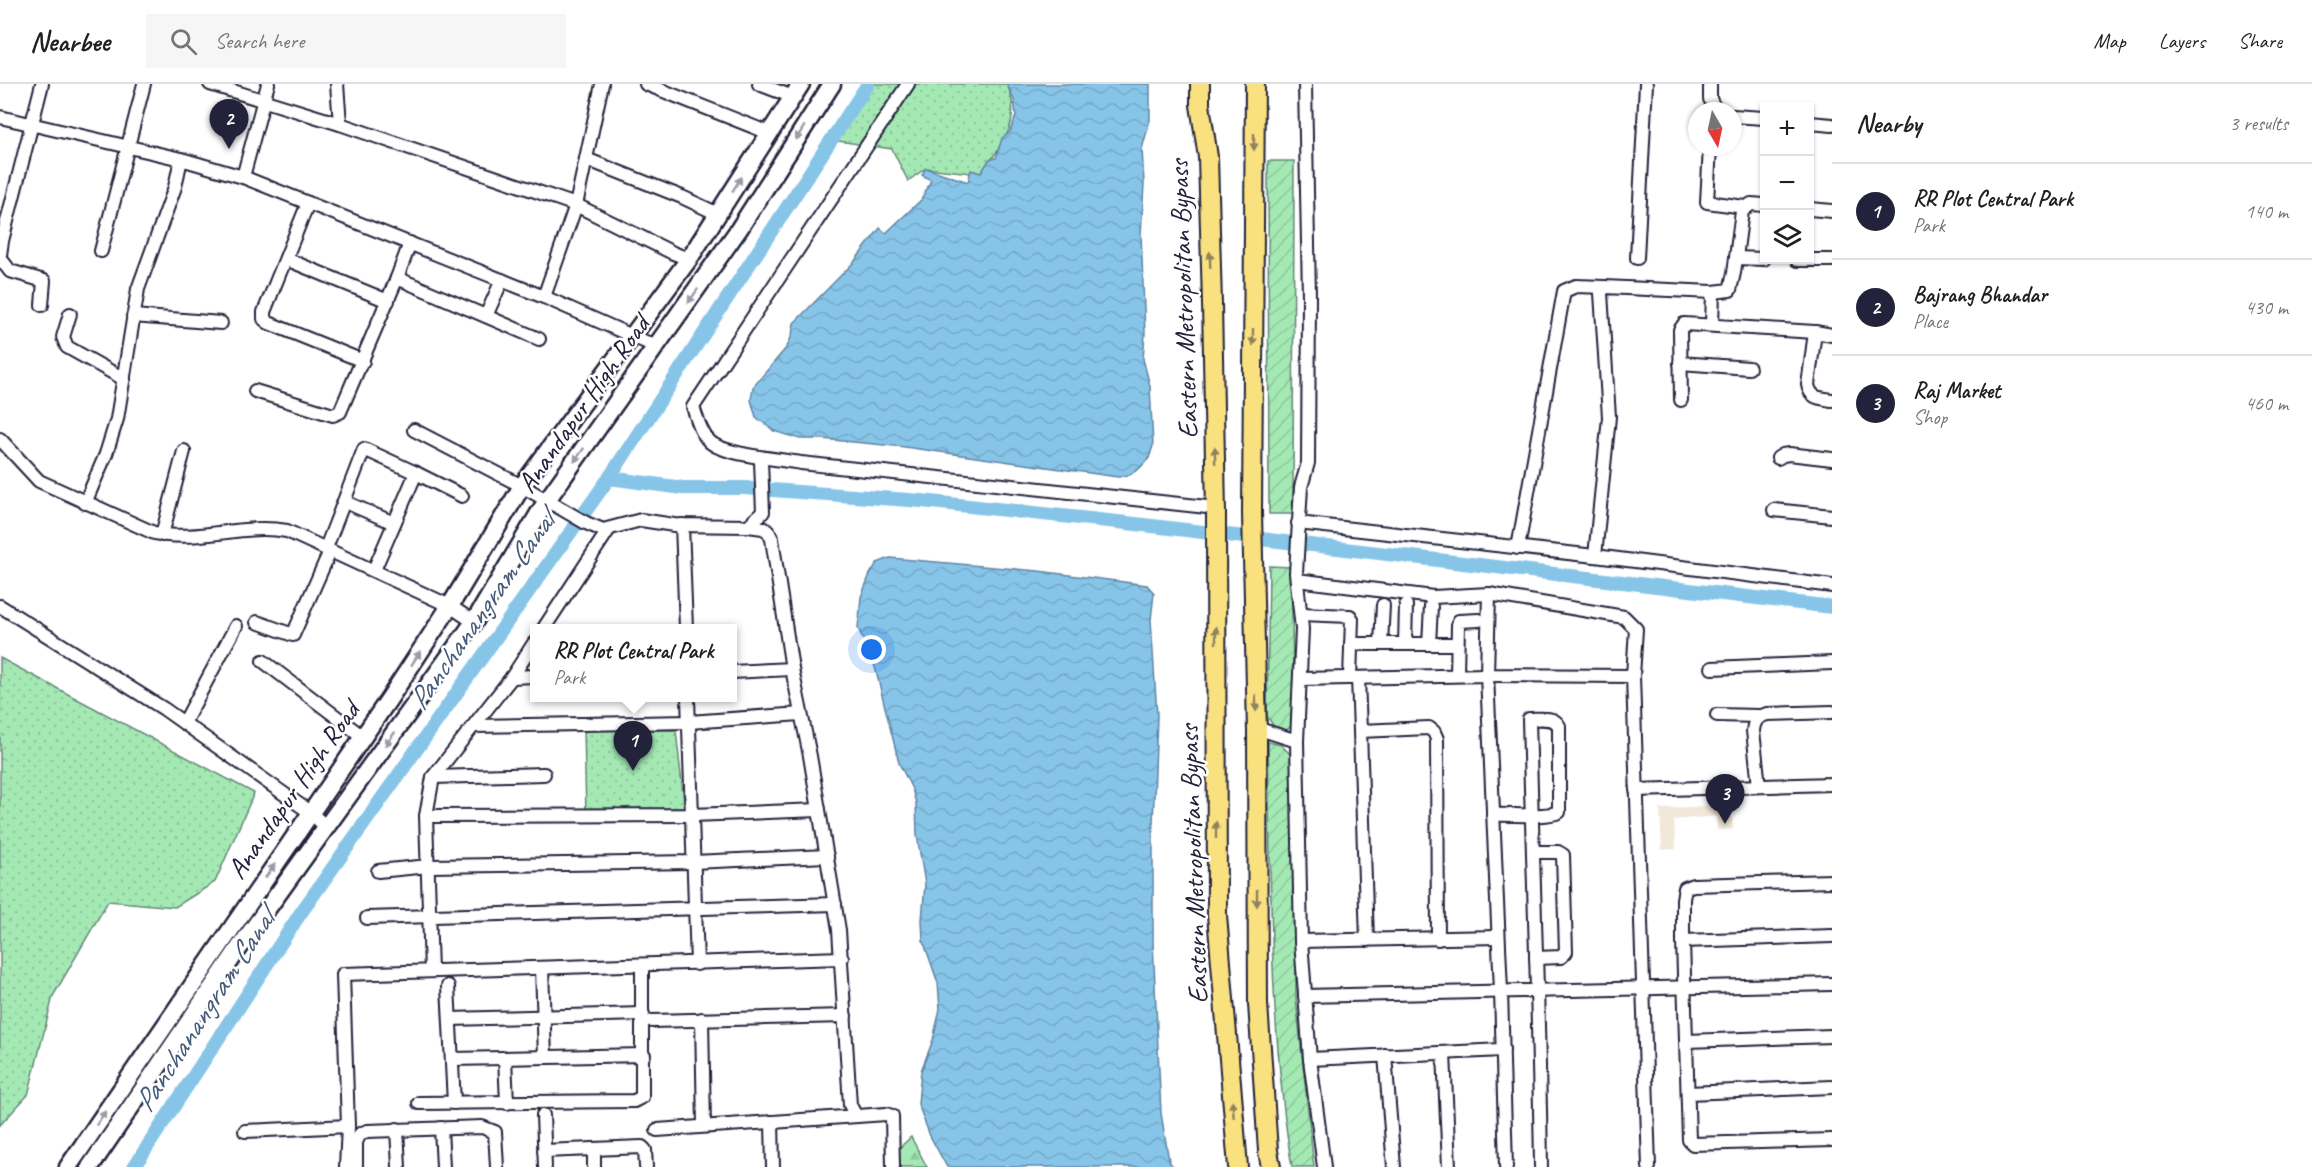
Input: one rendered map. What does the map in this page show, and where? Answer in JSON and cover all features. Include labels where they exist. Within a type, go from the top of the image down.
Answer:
[{"type":"main road","name":"Anandapur High Road","points":[[90,1167],[239,948],[474,622],[547,500],[739,229],[832,84]]},
{"type":"main road","name":"Eastern Metropolitan Bypass","points":[[1200,84],[1200,105],[1208,157],[1216,510],[1217,915],[1238,1167]]},
{"type":"main road","points":[[1255,84],[1252,513],[1258,1004],[1271,1167]]},
{"type":"main road","name":"Anandapur High Road","points":[[68,1167],[363,737],[450,606],[522,486],[689,259],[797,91]]},
{"type":"street","points":[[42,84],[0,256],[10,271],[44,281],[42,305]]},
{"type":"street","points":[[101,251],[144,84]]},
{"type":"street","points":[[210,84],[340,124],[576,205],[689,259]]},
{"type":"street","points":[[243,177],[268,84]]},
{"type":"street","points":[[337,84],[340,124]]},
{"type":"street","points":[[544,297],[576,205],[602,84]]},
{"type":"street","points":[[646,84],[769,133]]},
{"type":"street","points":[[759,84],[797,91]]},
{"type":"street","points":[[908,84],[693,407],[705,436],[710,442],[738,453],[801,463],[1216,510]]},
{"type":"street","points":[[1305,84],[1309,297],[1308,463],[1301,487],[1297,527],[1297,577],[1302,629],[1298,741],[1301,941],[1310,1059],[1324,1167]]},
{"type":"street","points":[[1637,258],[1646,84]]},
{"type":"street","points":[[1710,84],[1713,102]]},
{"type":"street","points":[[0,117],[181,159],[243,177],[544,297],[657,347]]},
{"type":"street","points":[[1742,117],[1760,118]]},
{"type":"street","points":[[1814,123],[1832,125]]},
{"type":"street","points":[[1710,156],[1707,202],[1745,207],[1752,204],[1760,205]]},
{"type":"street","points":[[85,503],[106,454],[117,419],[138,289],[175,187],[181,159]]},
{"type":"street","points":[[586,159],[682,197],[718,214]]},
{"type":"street","points":[[308,203],[264,312],[264,319],[269,324],[363,361]]},
{"type":"street","points":[[1518,548],[1564,291],[1576,286],[1713,292],[1730,290],[1742,211],[1745,207]]},
{"type":"street","points":[[1814,209],[1832,211]]},
{"type":"street","points":[[255,391],[337,415],[363,361],[410,243]]},
{"type":"street","points":[[1736,258],[1760,259]]},
{"type":"street","points":[[286,259],[388,301]]},
{"type":"street","points":[[1814,260],[1832,260]]},
{"type":"street","points":[[397,278],[539,339]]},
{"type":"street","points":[[486,316],[502,280]]},
{"type":"street","points":[[1595,556],[1609,417],[1601,293],[1604,287]]},
{"type":"street","points":[[1712,325],[1713,292]]},
{"type":"street","points":[[70,314],[63,337],[67,347],[124,379]]},
{"type":"street","points":[[133,316],[221,323]]},
{"type":"street","points":[[1681,400],[1680,330],[1684,324],[1832,335]]},
{"type":"street","points":[[1815,332],[1808,385],[1810,393],[1815,398],[1832,400]]},
{"type":"street","points":[[1680,363],[1749,368]]},
{"type":"street","points":[[414,430],[603,530],[641,520],[682,525],[748,526],[768,531],[772,539],[792,669],[835,904],[842,958],[850,1105],[856,1116]]},
{"type":"street","points":[[0,439],[39,481],[162,535],[191,537],[268,528],[287,531],[450,606],[474,622]]},
{"type":"street","points":[[257,622],[293,635],[328,550],[364,449],[462,496]]},
{"type":"street","points":[[162,535],[184,451]]},
{"type":"street","points":[[1778,458],[1783,454],[1789,454],[1832,459]]},
{"type":"street","points":[[748,526],[763,512],[761,461]]},
{"type":"street","points":[[374,570],[416,473]]},
{"type":"street","points":[[345,502],[394,523]]},
{"type":"street","points":[[1774,510],[1832,516]]},
{"type":"street","points":[[682,525],[686,624]]},
{"type":"street","points":[[1297,527],[1595,556],[1832,586]]},
{"type":"street","points":[[547,624],[609,530]]},
{"type":"street","points":[[1297,577],[1433,597],[1489,594],[1624,617],[1636,629],[1633,676],[1649,1167]]},
{"type":"street","points":[[1489,594],[1488,675],[1502,991],[1506,1167]]},
{"type":"street","points":[[1381,644],[1383,604]]},
{"type":"street","points":[[1405,644],[1406,605]]},
{"type":"street","points":[[0,606],[184,723],[311,813],[326,827]]},
{"type":"street","points":[[1429,644],[1431,606]]},
{"type":"street","points":[[1301,614],[1350,615],[1352,619],[1354,678],[1360,731],[1367,940]]},
{"type":"street","points":[[1457,675],[1459,621],[1479,620]]},
{"type":"street","points":[[184,723],[236,626]]},
{"type":"street","points":[[1352,644],[1457,644]]},
{"type":"street","points":[[431,971],[426,816],[433,777],[512,677],[530,649]]},
{"type":"street","points":[[263,661],[363,737]]},
{"type":"street","points":[[1712,668],[1832,663]]},
{"type":"street","points":[[737,672],[792,669]]},
{"type":"street","points":[[1300,679],[1457,675],[1633,676]]},
{"type":"street","points":[[512,677],[530,676]]},
{"type":"street","points":[[688,702],[697,964]]},
{"type":"street","points":[[1717,715],[1760,716],[1832,712]]},
{"type":"street","points":[[474,726],[689,722],[801,714]]},
{"type":"street","points":[[1759,786],[1753,731],[1754,723],[1760,716]]},
{"type":"street","points":[[1493,815],[1532,814],[1555,814],[1560,812],[1559,726],[1553,720],[1529,719],[1532,814],[1537,990],[1541,1167]]},
{"type":"street","points":[[1256,728],[1298,741]]},
{"type":"street","points":[[1360,731],[1429,728],[1437,739],[1438,939]]},
{"type":"street","points":[[433,777],[544,774]]},
{"type":"street","points":[[1636,790],[1832,784]]},
{"type":"street","points":[[426,816],[692,815],[819,810]]},
{"type":"street","points":[[1533,852],[1558,852],[1563,855],[1566,952],[1561,957],[1536,958]]},
{"type":"street","points":[[378,871],[429,866],[693,862],[827,856]]},
{"type":"street","points":[[1832,880],[1693,885],[1685,888],[1683,899],[1689,1140],[1693,1144],[1832,1140]]},
{"type":"street","points":[[367,918],[835,904]]},
{"type":"street","points":[[1683,941],[1832,936]]},
{"type":"street","points":[[1301,941],[1498,937]]},
{"type":"street","points":[[346,1167],[348,1126],[343,974],[842,958]]},
{"type":"street","points":[[419,1103],[634,1101],[642,1097],[648,1017],[642,965]]},
{"type":"street","points":[[542,968],[545,1057]]},
{"type":"street","points":[[1305,996],[1832,984]]},
{"type":"street","points":[[448,986],[454,1103]]},
{"type":"street","points":[[450,1018],[543,1016],[702,1020],[845,1016]]},
{"type":"street","points":[[702,1020],[704,1126]]},
{"type":"street","points":[[1686,1041],[1832,1036]]},
{"type":"street","points":[[1310,1059],[1503,1050]]},
{"type":"street","points":[[1444,1053],[1449,1167]]},
{"type":"street","points":[[452,1059],[644,1055]]},
{"type":"street","points":[[1385,1055],[1394,1167]]},
{"type":"street","points":[[505,1058],[507,1103]]},
{"type":"street","points":[[1688,1093],[1832,1087]]},
{"type":"street","points":[[657,1130],[886,1114],[892,1116],[893,1167]]},
{"type":"street","points":[[543,1115],[545,1167]]},
{"type":"street","points":[[772,1122],[773,1167]]},
{"type":"street","points":[[245,1131],[348,1126]]},
{"type":"street","points":[[441,1128],[443,1167]]},
{"type":"street","points":[[356,1167],[356,1142],[360,1134],[367,1131],[441,1128],[490,1129],[495,1132],[497,1167]]},
{"type":"street","points":[[398,1129],[399,1167]]},
{"type":"street","points":[[544,1151],[645,1148],[646,1167]]},
{"type":"street","points":[[594,1149],[594,1167]]},
{"type":"shaded area","points":[[1731,804],[1733,829],[1717,830],[1716,816],[1674,820],[1676,849],[1662,850],[1660,809]]},
{"type":"green space","points":[[868,84],[1007,84],[1013,110],[1008,132],[981,174],[926,168],[908,181],[892,149],[831,140]]},
{"type":"green space","points":[[1268,161],[1294,161],[1293,514],[1269,514]]},
{"type":"green space","points":[[1269,566],[1291,567],[1294,724],[1285,731],[1274,727],[1267,716]]},
{"type":"green space","points":[[0,658],[254,793],[215,882],[175,907],[108,901],[53,996],[28,1095],[0,1125]]},
{"type":"green space","points":[[584,729],[676,730],[685,812],[586,814]]},
{"type":"green space","points":[[1268,742],[1281,745],[1294,758],[1296,999],[1314,1167],[1292,1167],[1284,1114],[1272,955]]},
{"type":"green space","points":[[911,1137],[927,1167],[896,1167],[895,1152]]},
{"type":"water","points":[[1007,84],[1150,84],[1150,120],[1142,149],[1144,184],[1141,234],[1145,334],[1143,359],[1150,386],[1153,446],[1149,458],[1139,469],[1129,475],[1118,477],[905,447],[800,439],[774,431],[756,417],[751,400],[753,387],[787,347],[794,323],[854,262],[880,228],[886,233],[921,200],[931,180],[922,175],[926,168],[968,182],[971,170],[981,173],[989,160],[996,158],[1002,138],[1010,132],[1016,116],[1014,100]]},
{"type":"water","points":[[890,558],[1038,571],[1147,585],[1154,593],[1151,620],[1157,716],[1153,824],[1153,943],[1161,1113],[1169,1161],[1173,1167],[947,1167],[930,1136],[918,1104],[921,1071],[933,1040],[940,1009],[938,983],[923,940],[925,884],[917,835],[916,803],[899,763],[875,667],[858,628],[861,597],[870,574],[877,563]]},
{"type":"waterway","name":"Panchanangram Canal","points":[[134,1167],[300,914],[609,478],[868,84]]},
{"type":"waterway","points":[[609,478],[683,488],[745,488],[922,501],[1127,523],[1832,607]]},
{"type":"place","name":"Bajrang Bhandar","points":[[229,149]]},
{"type":"place","name":"RR Plot Central Park","points":[[633,771]]},
{"type":"place","name":"Raj Market","points":[[1725,824]]}]
